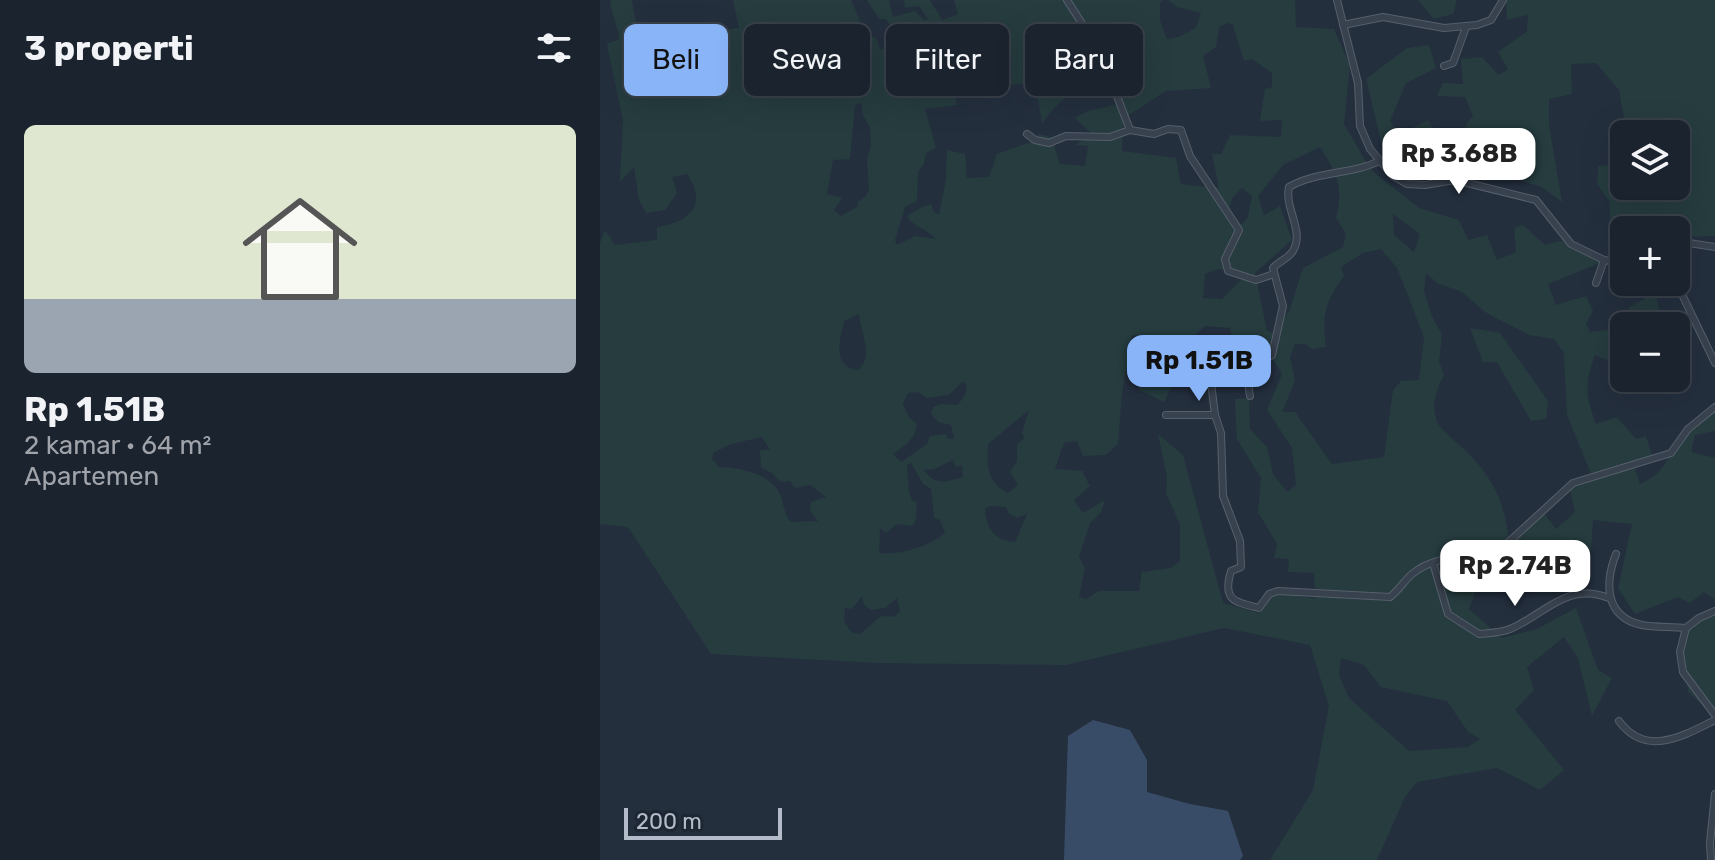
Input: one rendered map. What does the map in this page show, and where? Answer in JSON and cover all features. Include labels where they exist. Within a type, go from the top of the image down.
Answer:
[{"type":"street","points":[[1067,0],[1100,52],[1130,130]]},
{"type":"street","points":[[1337,0],[1358,83],[1360,126],[1379,161],[1393,176],[1407,184],[1425,185],[1455,180],[1536,200],[1571,244],[1610,261]]},
{"type":"street","points":[[1343,25],[1396,17],[1444,28],[1466,27],[1491,20],[1503,0]]},
{"type":"street","points":[[1444,66],[1453,63],[1466,27]]},
{"type":"street","points":[[1027,134],[1035,140],[1049,143],[1066,136],[1110,137],[1130,130],[1154,134],[1168,129],[1181,130],[1190,156],[1239,230],[1225,259],[1228,271],[1256,280],[1274,274]]},
{"type":"street","points":[[1379,161],[1289,187],[1287,195],[1296,246],[1289,256],[1275,264],[1274,274],[1283,306],[1272,355],[1235,377],[1211,382],[1215,415],[1221,433],[1223,496],[1240,541],[1241,567],[1231,571],[1228,584],[1233,601],[1259,608],[1269,594],[1278,591],[1390,597],[1413,573],[1433,563],[1459,555],[1488,554],[1500,550],[1573,483],[1671,453],[1688,429],[1715,407]]},
{"type":"street","points":[[1690,245],[1715,247]]},
{"type":"street","points":[[1596,283],[1604,260]]},
{"type":"street","points":[[1683,296],[1715,363]]},
{"type":"street","points":[[1246,370],[1250,396]]},
{"type":"street","points":[[1166,415],[1215,415]]},
{"type":"street","points":[[1616,554],[1609,571],[1609,598],[1621,613],[1636,623],[1686,628]]},
{"type":"street","points":[[1433,563],[1448,614],[1479,634],[1509,630],[1551,603],[1585,593],[1609,598]]},
{"type":"street","points":[[1619,721],[1636,737],[1656,740],[1680,738],[1715,717],[1683,672],[1680,646],[1686,628],[1715,611]]},
{"type":"street","points":[[1711,860],[1715,794]]},
{"type":"green space","points":[[610,0],[632,0],[636,24],[624,24],[624,96],[728,96],[728,29],[739,28],[733,0],[851,0],[860,24],[744,24],[744,96],[870,96],[870,37],[876,37],[880,50],[886,47],[886,96],[955,96],[957,105],[925,109],[936,148],[926,153],[924,164],[918,172],[917,201],[905,207],[895,240],[897,245],[915,236],[935,239],[907,216],[931,204],[939,215],[946,179],[947,150],[965,154],[967,178],[989,177],[997,154],[1036,140],[1038,134],[1055,138],[1060,164],[1085,166],[1088,146],[1076,145],[1091,133],[1075,118],[1091,110],[1117,104],[1115,96],[1143,96],[1143,24],[1025,24],[1025,84],[1009,85],[1009,24],[890,24],[886,19],[879,19],[867,0],[889,0],[893,17],[915,11],[924,20],[928,19],[919,6],[905,8],[904,0],[930,0],[942,20],[958,14],[954,0],[1163,0],[1160,2],[1160,20],[1167,39],[1196,28],[1201,13],[1177,7],[1168,0],[1295,0],[1296,27],[1334,29],[1350,65],[1344,124],[1370,169],[1419,208],[1459,220],[1468,240],[1487,235],[1497,260],[1516,252],[1514,228],[1523,225],[1545,245],[1564,240],[1602,262],[1548,284],[1556,305],[1586,296],[1593,311],[1586,324],[1590,332],[1610,330],[1610,361],[1595,355],[1589,373],[1588,397],[1596,424],[1617,417],[1636,439],[1646,436],[1653,458],[1634,466],[1640,484],[1663,466],[1687,427],[1715,408],[1715,431],[1695,435],[1691,452],[1715,458],[1715,600],[1704,592],[1690,603],[1678,597],[1635,614],[1618,588],[1632,524],[1593,520],[1591,550],[1577,567],[1562,567],[1523,583],[1483,573],[1469,609],[1502,638],[1537,629],[1576,608],[1598,670],[1612,678],[1592,716],[1578,658],[1564,637],[1527,667],[1534,690],[1515,710],[1564,770],[1540,790],[1497,768],[1417,782],[1405,797],[1377,860],[1270,860],[1313,790],[1329,706],[1310,645],[1224,628],[1066,665],[878,663],[711,654],[628,527],[600,524],[600,243],[605,230],[615,245],[657,240],[657,227],[687,216],[696,195],[687,174],[672,177],[677,193],[665,210],[646,213],[639,200],[634,167],[620,182],[623,121],[607,44],[619,39]],"holes":[[[1228,23],[1233,25],[1244,61],[1252,59],[1272,73],[1272,87],[1265,89],[1260,121],[1282,120],[1281,137],[1230,135],[1221,154],[1212,154],[1219,188],[1181,184],[1176,158],[1122,151],[1124,118],[1166,91],[1211,88],[1203,56],[1216,47],[1219,27]],[[861,102],[870,128],[871,145],[867,160],[869,189],[857,207],[841,216],[834,210],[842,198],[827,194],[833,160],[850,159],[855,106]],[[1320,147],[1331,165],[1339,189],[1336,218],[1346,234],[1343,247],[1303,268],[1290,309],[1274,333],[1267,331],[1255,273],[1292,240],[1280,206],[1264,215],[1258,196],[1283,165]],[[1242,188],[1252,196],[1248,217],[1242,224],[1235,223],[1228,213],[1232,198]],[[1393,214],[1420,234],[1414,252],[1394,235]],[[1381,249],[1397,268],[1424,337],[1419,380],[1401,381],[1393,390],[1384,457],[1332,464],[1295,412],[1282,412],[1295,381],[1290,357],[1295,344],[1305,344],[1312,349],[1326,347],[1326,309],[1344,276],[1341,267],[1363,253]],[[1218,269],[1235,272],[1242,279],[1222,299],[1203,298],[1205,274]],[[1426,273],[1437,283],[1462,292],[1485,312],[1529,335],[1554,339],[1564,353],[1567,415],[1592,476],[1569,486],[1575,512],[1556,529],[1541,509],[1509,543],[1505,516],[1490,481],[1474,459],[1440,426],[1434,404],[1444,375],[1439,361],[1442,335],[1424,291]],[[859,314],[866,352],[863,365],[858,370],[849,368],[841,358],[839,351],[844,321]],[[1205,326],[1230,328],[1237,373],[1271,357],[1282,374],[1267,410],[1292,448],[1296,485],[1287,492],[1273,474],[1267,447],[1250,429],[1249,398],[1235,399],[1237,439],[1261,478],[1258,512],[1277,544],[1274,558],[1289,559],[1288,572],[1314,573],[1316,599],[1274,592],[1260,613],[1223,603],[1183,455],[1158,434],[1167,477],[1166,493],[1180,525],[1180,561],[1171,568],[1142,572],[1139,591],[1099,591],[1086,599],[1079,597],[1085,568],[1079,557],[1090,523],[1101,512],[1105,500],[1083,513],[1074,500],[1090,486],[1082,471],[1055,469],[1064,443],[1077,441],[1083,456],[1106,455],[1118,444],[1122,393],[1132,335],[1152,337],[1139,390],[1164,402],[1176,380],[1193,379],[1191,340]],[[962,382],[966,384],[966,393],[959,403],[933,407],[931,414],[938,422],[951,425],[954,438],[948,439],[946,434],[930,436],[927,444],[901,462],[893,454],[912,438],[917,424],[909,417],[903,404],[908,393],[918,392],[927,398],[949,395]],[[1029,410],[1022,433],[1024,438],[1017,445],[1017,461],[1010,472],[1018,485],[1008,493],[995,484],[989,473],[988,444]],[[762,437],[770,450],[760,450],[761,467],[781,482],[790,481],[795,488],[810,485],[826,497],[811,502],[810,511],[818,521],[790,522],[774,485],[743,470],[719,467],[712,459],[713,453],[731,444]],[[953,460],[956,467],[962,465],[963,477],[937,481],[924,470]],[[911,463],[923,484],[931,489],[934,518],[940,520],[945,533],[914,549],[879,553],[880,528],[886,533],[897,524],[912,526],[916,519],[917,502],[912,501],[907,465]],[[992,506],[1006,507],[1009,514],[1017,518],[1027,514],[1015,542],[997,536],[987,522],[985,508]],[[862,596],[864,605],[871,610],[885,608],[897,598],[900,611],[894,617],[881,616],[860,634],[852,633],[844,621],[845,608],[852,609]],[[1341,658],[1364,665],[1381,687],[1447,701],[1468,732],[1480,739],[1468,747],[1409,751],[1349,698],[1339,675]]]},
{"type":"green space","points":[[1418,0],[1457,0],[1453,14],[1434,19]]},
{"type":"green space","points":[[1506,0],[1715,0],[1715,236],[1690,237],[1690,216],[1610,216],[1609,201],[1597,184],[1598,166],[1610,165],[1610,200],[1690,200],[1690,120],[1624,120],[1619,90],[1596,63],[1571,64],[1572,94],[1549,99],[1549,125],[1562,202],[1540,186],[1524,182],[1516,157],[1503,157],[1496,138],[1475,139],[1465,126],[1473,116],[1465,97],[1437,96],[1443,83],[1463,84],[1461,59],[1482,57],[1499,75],[1508,69],[1498,52],[1527,31],[1528,15],[1507,20]]},
{"type":"green space","points":[[1429,45],[1436,68],[1406,83],[1390,121],[1399,135],[1428,120],[1439,138],[1419,153],[1419,168],[1382,145],[1366,79],[1407,48]]},
{"type":"green space","points":[[1037,96],[1069,96],[1056,107],[1042,124]]},
{"type":"green space","points":[[1650,296],[1656,296],[1660,312],[1629,312],[1628,308]]},
{"type":"green space","points":[[1470,328],[1500,333],[1548,401],[1546,419],[1531,421],[1497,362],[1483,362]]},
{"type":"green space","points":[[1715,612],[1715,716],[1688,692],[1683,657],[1688,628]]},
{"type":"water","points":[[1093,720],[1130,730],[1147,760],[1147,792],[1228,811],[1243,856],[1240,860],[1064,860],[1068,736]]}]
